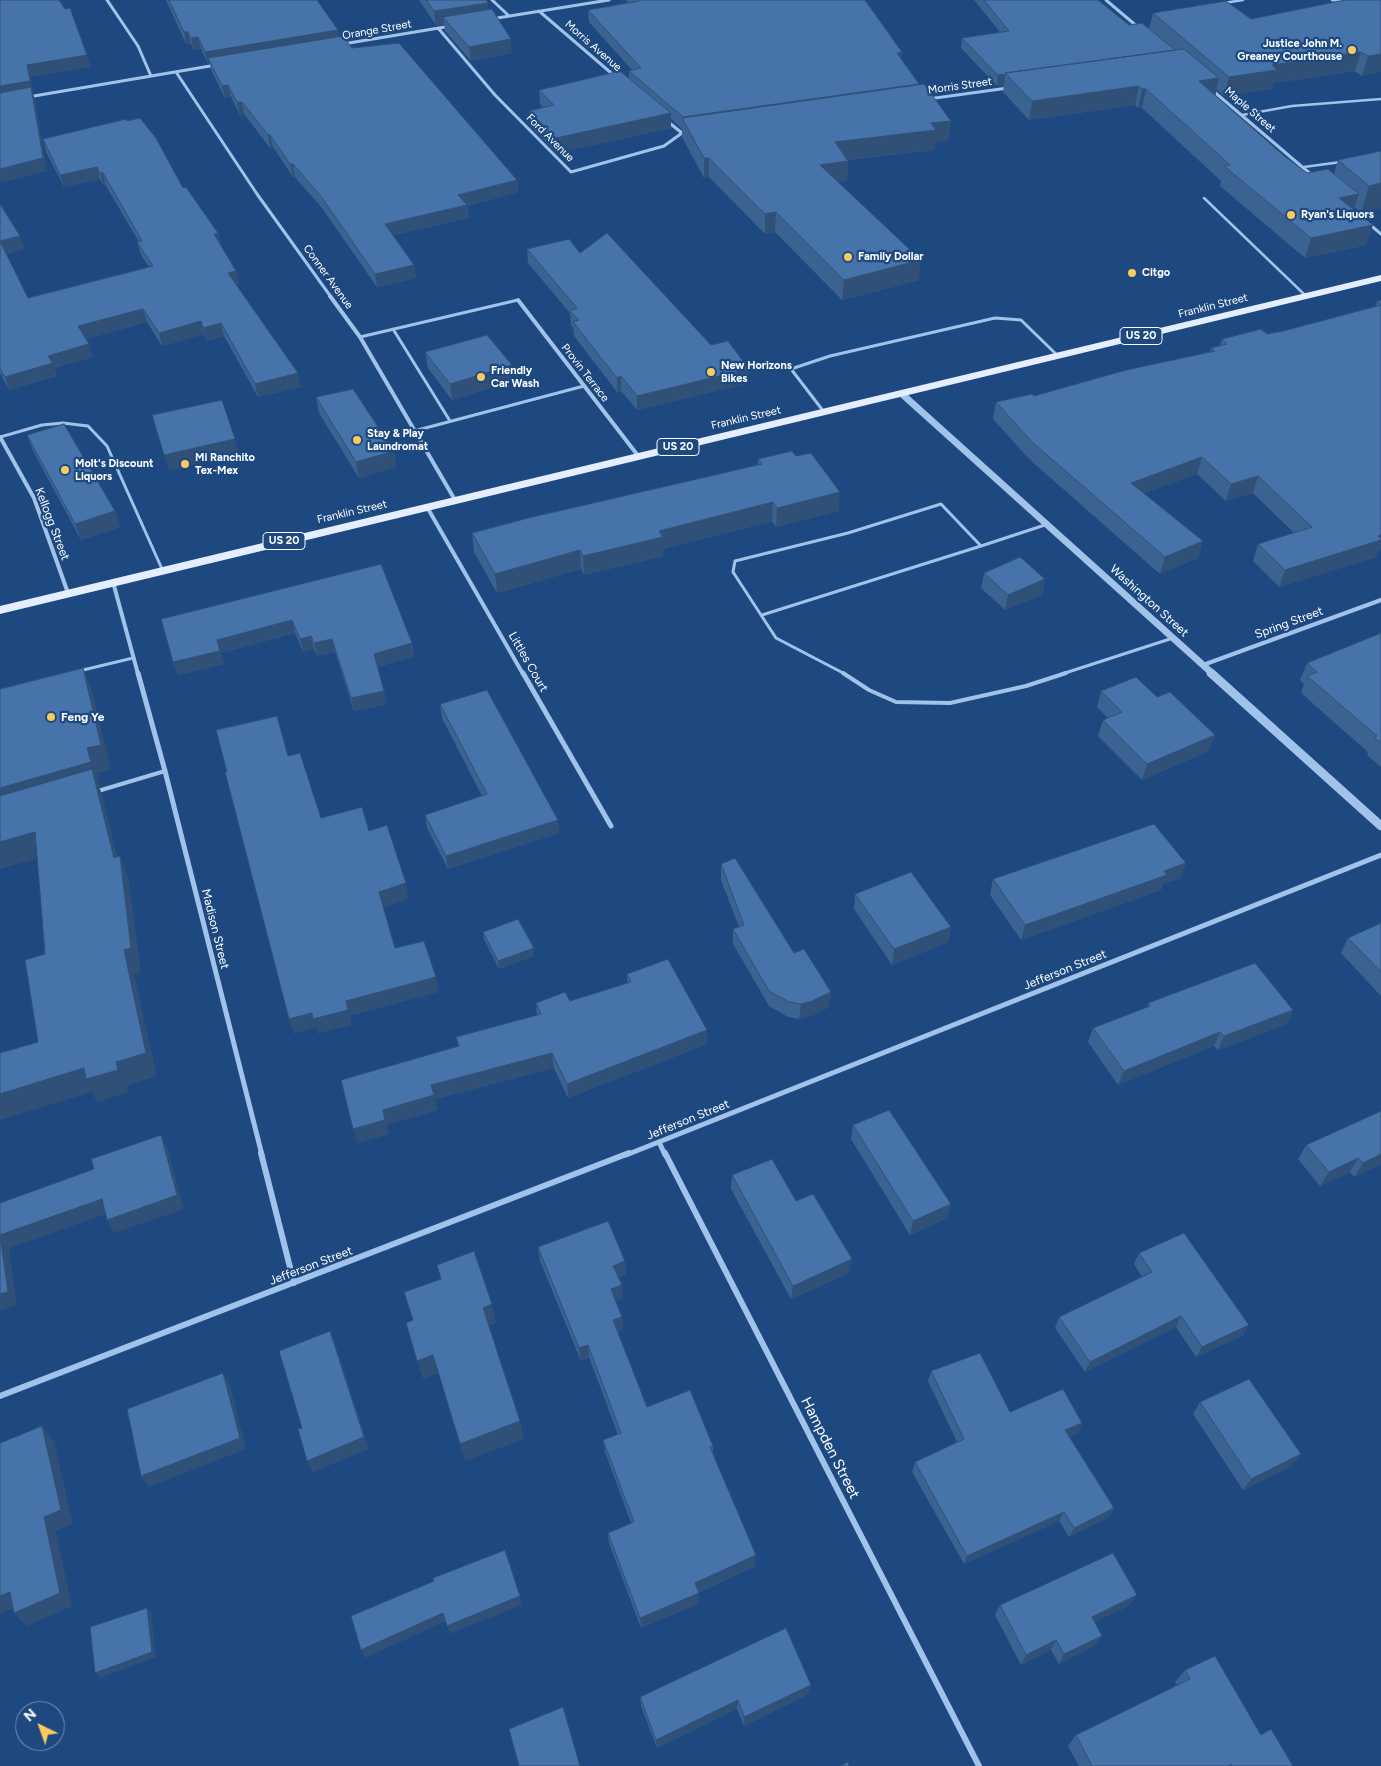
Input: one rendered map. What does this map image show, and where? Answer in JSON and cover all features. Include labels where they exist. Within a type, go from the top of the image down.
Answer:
[{"type":"main road","name":"Franklin Street","points":[[0,610],[162,569],[639,457],[1381,278]]},
{"type":"street","points":[[106,0],[138,46],[152,76]]},
{"type":"street","points":[[492,0],[508,16]]},
{"type":"street","points":[[482,20],[609,0]]},
{"type":"street","points":[[1106,0],[1144,32]]},
{"type":"street","name":"Morris Avenue","points":[[539,11],[622,82]]},
{"type":"street","name":"Orange Street","points":[[338,45],[456,25]]},
{"type":"street","name":"Ford Avenue","points":[[438,28],[495,95],[571,172],[664,146],[682,133]]},
{"type":"street","points":[[19,98],[224,64]]},
{"type":"street","name":"Conner Avenue","points":[[176,72],[257,194],[360,336],[455,500]]},
{"type":"street","name":"Maple Street","points":[[1205,83],[1318,180]]},
{"type":"street","name":"Morris Street","points":[[927,99],[1015,87]]},
{"type":"street","points":[[667,120],[682,133],[691,132]]},
{"type":"street","points":[[1367,222],[1381,234]]},
{"type":"street","name":"Provin Terrace","points":[[518,300],[639,457]]},
{"type":"street","name":"Washington Street","points":[[902,394],[1381,826]]},
{"type":"street","name":"Kellogg Street","points":[[0,437],[34,498],[68,593]]},
{"type":"street","name":"Littles Court","points":[[427,507],[612,826]]},
{"type":"street","name":"Madison Street","points":[[113,582],[165,771],[294,1283]]},
{"type":"street","name":"Spring Street","points":[[1203,665],[1381,600]]},
{"type":"street","name":"Jefferson Street","points":[[0,1396],[659,1142],[1381,855]]},
{"type":"street","name":"Hampden Street","points":[[659,1142],[979,1766]]},
{"type":"lane","points":[[1223,3],[1243,0]]},
{"type":"lane","points":[[1332,0],[1348,3]]},
{"type":"lane","points":[[1242,115],[1292,106],[1381,99]]},
{"type":"lane","points":[[1304,167],[1344,162]]},
{"type":"lane","points":[[1204,198],[1306,296]]},
{"type":"lane","points":[[360,336],[518,300]]},
{"type":"lane","points":[[824,412],[791,369],[830,356],[996,318],[1021,320],[1058,356]]},
{"type":"lane","points":[[393,329],[450,421]]},
{"type":"lane","points":[[414,430],[584,386]]},
{"type":"lane","points":[[0,437],[42,425],[63,423],[88,426],[107,446],[162,569]]},
{"type":"lane","points":[[981,546],[940,504],[848,533],[735,560],[733,572],[776,638],[896,702],[950,703],[1026,686],[1173,638]]},
{"type":"lane","points":[[762,615],[1048,524]]},
{"type":"lane","points":[[76,672],[133,658]]},
{"type":"lane","points":[[92,793],[165,771]]},
{"type":"building","points":[[0,0],[59,0],[65,9],[70,8],[87,55],[27,65],[30,81],[0,86]]},
{"type":"building","points":[[169,0],[317,0],[338,30],[205,52],[198,37],[191,38],[188,32],[184,32]]},
{"type":"building","points":[[426,0],[486,0],[488,3],[434,11]]},
{"type":"building","points":[[638,0],[865,0],[902,52],[897,53],[919,84],[683,117],[629,71],[641,68],[588,10]]},
{"type":"building","points":[[984,0],[1098,0],[1129,25],[1142,23],[1175,50],[998,75],[962,38],[1009,31]]},
{"type":"building","points":[[1345,0],[1381,0],[1381,54],[1368,56],[1361,52],[1272,65],[1277,70],[1229,77],[1153,13],[1226,1],[1251,19]]},
{"type":"building","points":[[492,9],[511,39],[469,47],[443,17]]},
{"type":"building","points":[[343,36],[352,48],[399,43],[517,180],[458,195],[467,205],[385,224],[414,265],[375,274],[320,195],[293,164],[290,164],[270,135],[268,135],[242,102],[237,102],[228,85],[222,86],[208,58]]},
{"type":"building","points":[[1184,49],[1219,78],[1199,81],[1283,155],[1307,173],[1328,169],[1359,194],[1339,198],[1373,225],[1311,238],[1224,166],[1230,165],[1146,89],[1142,89],[1139,86],[1032,101],[1005,73]]},
{"type":"building","points":[[620,71],[671,113],[556,138],[529,111],[554,105],[539,90]]},
{"type":"building","points":[[924,84],[951,121],[931,123],[936,130],[835,142],[848,161],[820,165],[921,260],[844,280],[776,212],[765,214],[709,158],[704,158],[682,118]]},
{"type":"building","points":[[31,87],[43,158],[0,169],[0,93]]},
{"type":"building","points":[[140,118],[156,138],[183,188],[186,187],[218,233],[214,234],[236,271],[228,273],[298,373],[255,384],[221,323],[203,328],[201,321],[159,333],[143,309],[78,326],[89,344],[48,356],[53,363],[5,377],[0,369],[0,241],[28,298],[153,266],[137,242],[142,241],[103,173],[100,173],[97,167],[60,175],[43,139],[126,119],[127,121]]},
{"type":"building","points":[[1381,151],[1381,183],[1369,186],[1338,160]]},
{"type":"building","points":[[0,204],[20,236],[0,241]]},
{"type":"building","points":[[607,233],[711,345],[728,341],[749,369],[637,396],[621,376],[617,378],[573,322],[579,320],[570,311],[577,308],[527,249],[569,239],[580,253]]},
{"type":"building","points":[[1381,305],[1381,535],[1378,536],[1381,540],[1285,570],[1258,544],[1312,527],[1258,476],[1231,484],[1202,457],[1131,483],[1203,541],[1165,557],[1032,442],[996,402],[1032,394],[1034,396],[1126,370],[1215,351],[1211,348],[1227,344],[1222,339],[1261,329],[1267,334],[1283,331]]},
{"type":"building","points":[[487,335],[512,365],[450,384],[425,352]]},
{"type":"building","name":"Stay & Play Laundromat","points":[[353,389],[394,451],[356,462],[316,397]]},
{"type":"building","points":[[222,400],[235,439],[164,455],[152,415]]},
{"type":"building","name":"Molt's Discount Liquors","points":[[64,424],[115,511],[75,524],[27,435]]},
{"type":"building","points":[[792,451],[796,456],[811,453],[840,492],[777,508],[773,502],[659,531],[663,537],[583,556],[580,550],[495,574],[472,533],[528,518],[762,464],[758,459]]},
{"type":"building","points":[[1020,557],[1045,579],[1008,595],[984,573]]},
{"type":"building","points":[[381,564],[412,643],[374,654],[384,691],[351,698],[332,639],[314,643],[311,636],[300,639],[292,620],[217,640],[220,651],[173,662],[161,619]]},
{"type":"building","points":[[1381,633],[1381,743],[1374,738],[1377,736],[1307,676],[1317,672],[1307,663]]},
{"type":"building","points":[[83,668],[101,745],[87,748],[91,762],[0,788],[0,689]]},
{"type":"building","points":[[1136,677],[1157,697],[1170,692],[1215,735],[1147,764],[1103,720],[1122,712],[1101,691]]},
{"type":"building","points":[[487,690],[558,820],[446,856],[425,815],[487,794],[440,704]]},
{"type":"building","points":[[277,716],[288,756],[300,753],[321,818],[362,807],[369,831],[387,825],[406,883],[379,892],[395,948],[424,941],[436,977],[346,1001],[348,1010],[313,1019],[312,1013],[289,1019],[225,772],[227,772],[216,730]]},
{"type":"building","points":[[92,769],[114,858],[120,856],[131,948],[124,950],[146,1053],[116,1062],[118,1070],[86,1079],[84,1068],[0,1094],[0,1053],[38,1042],[25,960],[45,954],[35,832],[0,842],[0,796]]},
{"type":"building","points":[[1154,824],[1186,863],[1164,871],[1167,875],[1025,925],[993,879]]},
{"type":"building","points":[[735,858],[794,953],[804,949],[831,992],[801,1004],[789,1002],[769,991],[733,929],[744,925],[721,864]]},
{"type":"building","points":[[911,872],[951,927],[894,949],[855,894]]},
{"type":"building","points":[[518,919],[534,948],[498,961],[483,932]]},
{"type":"building","points":[[1381,923],[1381,972],[1348,938]]},
{"type":"building","points":[[668,959],[707,1030],[567,1084],[552,1053],[431,1085],[434,1095],[383,1110],[385,1120],[353,1129],[341,1080],[459,1046],[456,1037],[541,1014],[536,1003],[565,992],[570,1001],[631,982],[627,974]]},
{"type":"building","points":[[1255,963],[1293,1010],[1224,1036],[1220,1032],[1124,1071],[1093,1028],[1150,1006],[1148,1003]]},
{"type":"building","points":[[889,1110],[951,1204],[913,1221],[853,1125]]},
{"type":"building","points":[[1381,1111],[1381,1154],[1363,1163],[1358,1158],[1329,1172],[1306,1145]]},
{"type":"building","points":[[161,1135],[177,1195],[107,1220],[102,1199],[0,1235],[0,1203],[94,1169],[91,1159]]},
{"type":"building","points":[[772,1159],[796,1201],[813,1194],[852,1259],[793,1286],[732,1175]]},
{"type":"building","points":[[608,1221],[625,1261],[613,1266],[622,1285],[611,1289],[622,1317],[613,1320],[647,1407],[690,1390],[713,1446],[710,1447],[756,1555],[695,1583],[699,1593],[640,1618],[608,1533],[634,1522],[603,1440],[621,1433],[588,1345],[579,1348],[538,1247]]},
{"type":"building","points":[[1184,1233],[1249,1325],[1202,1347],[1181,1316],[1090,1362],[1059,1317],[1152,1272],[1139,1253]]},
{"type":"building","points":[[0,1235],[8,1292],[0,1294]]},
{"type":"building","points":[[474,1251],[492,1304],[483,1308],[520,1421],[460,1444],[433,1355],[417,1361],[406,1323],[413,1320],[404,1292],[441,1279],[437,1265]]},
{"type":"building","points":[[330,1331],[364,1437],[307,1461],[298,1429],[302,1428],[279,1351]]},
{"type":"building","points":[[980,1353],[1010,1412],[1063,1389],[1082,1423],[1065,1430],[1114,1508],[1074,1528],[1064,1512],[967,1556],[915,1462],[964,1439],[931,1371]]},
{"type":"building","points":[[223,1373],[240,1438],[141,1476],[127,1409]]},
{"type":"building","points":[[1249,1379],[1301,1454],[1251,1479],[1200,1402]]},
{"type":"building","points":[[42,1426],[61,1510],[44,1517],[60,1593],[14,1613],[10,1592],[0,1596],[0,1443]]},
{"type":"building","points":[[505,1550],[520,1596],[447,1626],[443,1613],[361,1650],[351,1616],[434,1581],[433,1578]]},
{"type":"building","points":[[1113,1553],[1137,1595],[1092,1617],[1102,1636],[1064,1654],[1056,1640],[1026,1655],[1000,1605]]},
{"type":"building","points":[[147,1608],[152,1652],[95,1673],[90,1627]]},
{"type":"building","points":[[786,1628],[811,1685],[744,1717],[738,1700],[656,1740],[640,1697]]},
{"type":"building","points":[[1215,1656],[1261,1735],[1271,1729],[1293,1766],[1232,1766],[1231,1764],[1228,1766],[1092,1766],[1076,1735],[1190,1679],[1185,1670]]},
{"type":"building","points":[[563,1707],[580,1766],[519,1766],[509,1729]]},
{"type":"building","points":[[848,1762],[849,1766],[840,1766]]},
{"type":"place","name":"Justice John M. Greaney Courthouse","points":[[1352,50]]},
{"type":"place","name":"Ryan's Liquors","points":[[1291,215]]},
{"type":"place","name":"Family Dollar","points":[[848,257]]},
{"type":"place","name":"Citgo","points":[[1132,273]]},
{"type":"place","name":"New Horizons Bikes","points":[[711,372]]},
{"type":"place","name":"Friendly Car Wash","points":[[481,377]]},
{"type":"place","name":"Stay & Play Laundromat","points":[[357,440]]},
{"type":"place","name":"Mi Ranchito Tex-Mex","points":[[185,464]]},
{"type":"place","name":"Molt's Discount Liquors","points":[[65,470]]},
{"type":"place","name":"Feng Ye","points":[[51,717]]}]
